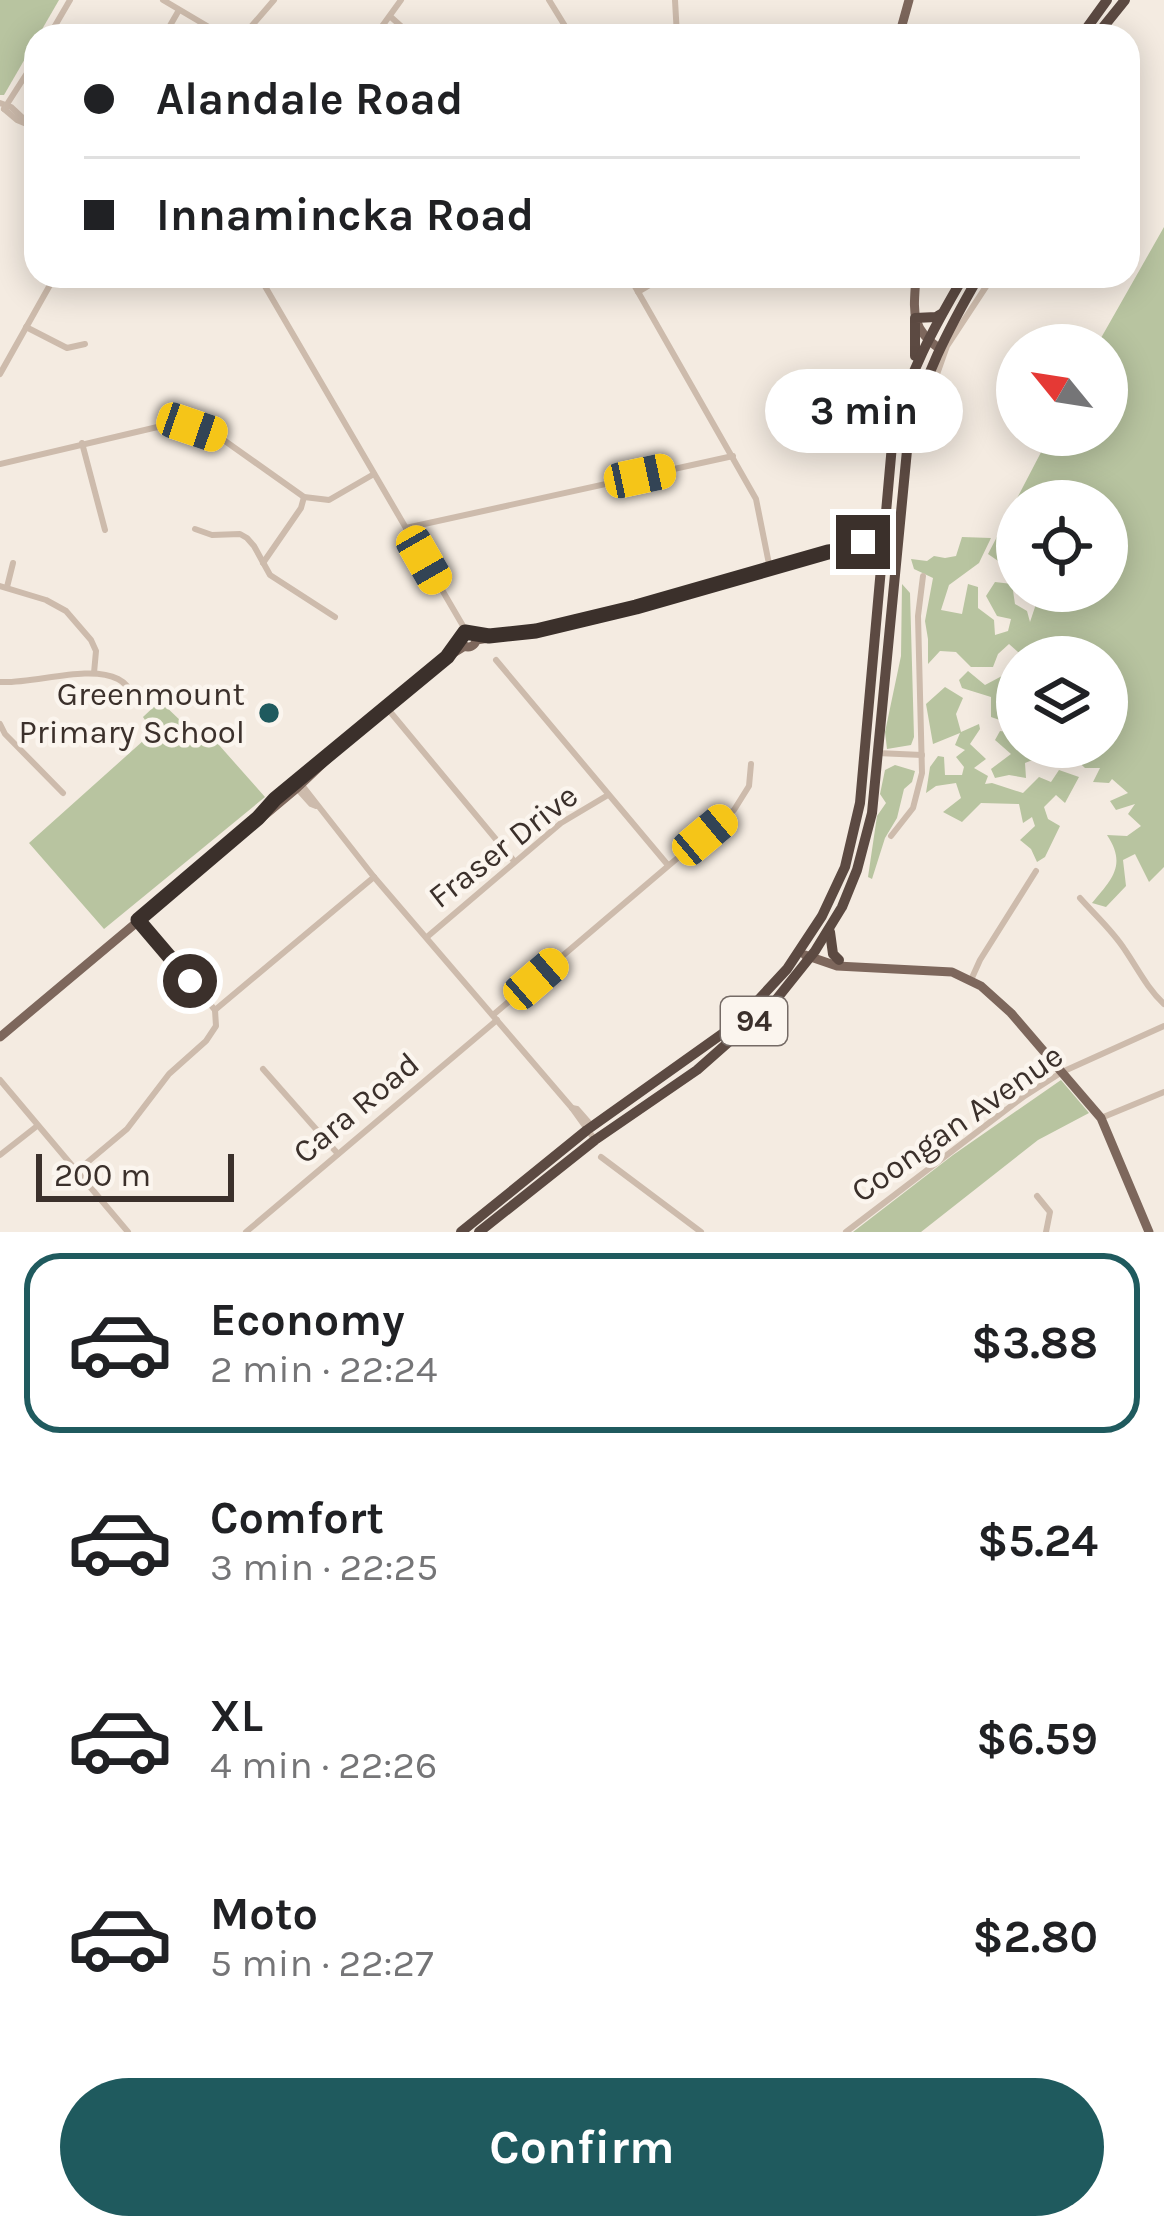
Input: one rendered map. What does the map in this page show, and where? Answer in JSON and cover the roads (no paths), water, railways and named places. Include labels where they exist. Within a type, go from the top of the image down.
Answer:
[{"type":"highway","points":[[1106,24],[1125,0]]},
{"type":"highway","name":"94","points":[[808,951],[830,929],[849,890],[872,813],[880,572],[893,434],[909,381],[957,288]]},
{"type":"highway","name":"94","points":[[461,1232],[594,1133],[697,1070],[775,1001],[808,951],[845,867],[871,753],[914,412],[973,288]]},
{"type":"highway","points":[[909,381],[915,318],[942,313]]},
{"type":"highway","points":[[880,572],[862,547],[882,541]]},
{"type":"highway","points":[[830,929],[833,955],[845,963]]},
{"type":"highway","name":"94","points":[[479,1232],[594,1133]]},
{"type":"main road","points":[[916,288],[915,318],[942,345]]},
{"type":"main road","points":[[3,1035],[467,636],[486,640],[536,631],[828,552],[882,541],[897,548]]},
{"type":"main road","points":[[808,951],[845,963],[952,972],[971,980],[1010,1013],[1102,1118],[1149,1232]]},
{"type":"street","points":[[253,24],[274,0]]},
{"type":"street","points":[[385,24],[401,0]]},
{"type":"street","points":[[166,1],[203,24]]},
{"type":"street","points":[[171,24],[179,10]]},
{"type":"street","points":[[391,17],[399,24]]},
{"type":"street","points":[[5,107],[24,79]]},
{"type":"street","points":[[0,374],[48,288]]},
{"type":"street","points":[[266,288],[467,636]]},
{"type":"street","points":[[636,288],[756,499],[770,569]]},
{"type":"street","points":[[638,292],[645,288]]},
{"type":"street","points":[[925,408],[927,390],[940,374],[947,346],[985,288]]},
{"type":"street","points":[[26,327],[67,348],[85,344]]},
{"type":"street","points":[[909,381],[927,390]]},
{"type":"street","points":[[0,464],[166,425],[218,436],[304,497],[329,500],[374,474]]},
{"type":"street","points":[[82,443],[105,530]]},
{"type":"street","points":[[406,528],[733,456]]},
{"type":"street","points":[[263,562],[304,497]]},
{"type":"street","points":[[195,529],[212,535],[240,534],[254,546],[270,575],[335,617]]},
{"type":"street","points":[[14,562],[3,587],[66,611],[92,640],[94,673]]},
{"type":"street","points":[[892,836],[913,808],[922,773],[918,616],[922,576]]},
{"type":"street","points":[[496,660],[668,865]]},
{"type":"street","points":[[0,682],[94,673],[116,677],[138,701]]},
{"type":"street","points":[[387,708],[514,861]]},
{"type":"street","points":[[0,724],[63,793]]},
{"type":"street","points":[[871,753],[922,755]]},
{"type":"street","name":"Cara Road","points":[[246,1232],[734,810],[748,786],[751,764]]},
{"type":"street","points":[[297,784],[594,1133]]},
{"type":"street","name":"Fraser Drive","points":[[428,937],[573,814],[609,795]]},
{"type":"street","points":[[971,980],[1036,871]]},
{"type":"street","points":[[214,1010],[374,877]]},
{"type":"street","points":[[1081,898],[1164,1004]]},
{"type":"street","points":[[77,1171],[127,1129],[169,1074],[216,1026],[214,1010],[138,920]]},
{"type":"street","name":"Coongan Avenue","points":[[846,1232],[1023,1097],[1062,1072],[1164,1026]]},
{"type":"street","points":[[263,1069],[338,1154]]},
{"type":"street","points":[[2,1083],[128,1232]]},
{"type":"street","points":[[1102,1118],[1164,1092]]},
{"type":"street","points":[[0,1155],[37,1126]]},
{"type":"street","points":[[601,1157],[701,1232]]},
{"type":"street","points":[[1037,1196],[1050,1212],[1046,1232]]},
{"type":"place","name":"Greenmount Primary School","points":[[269,713]]}]
